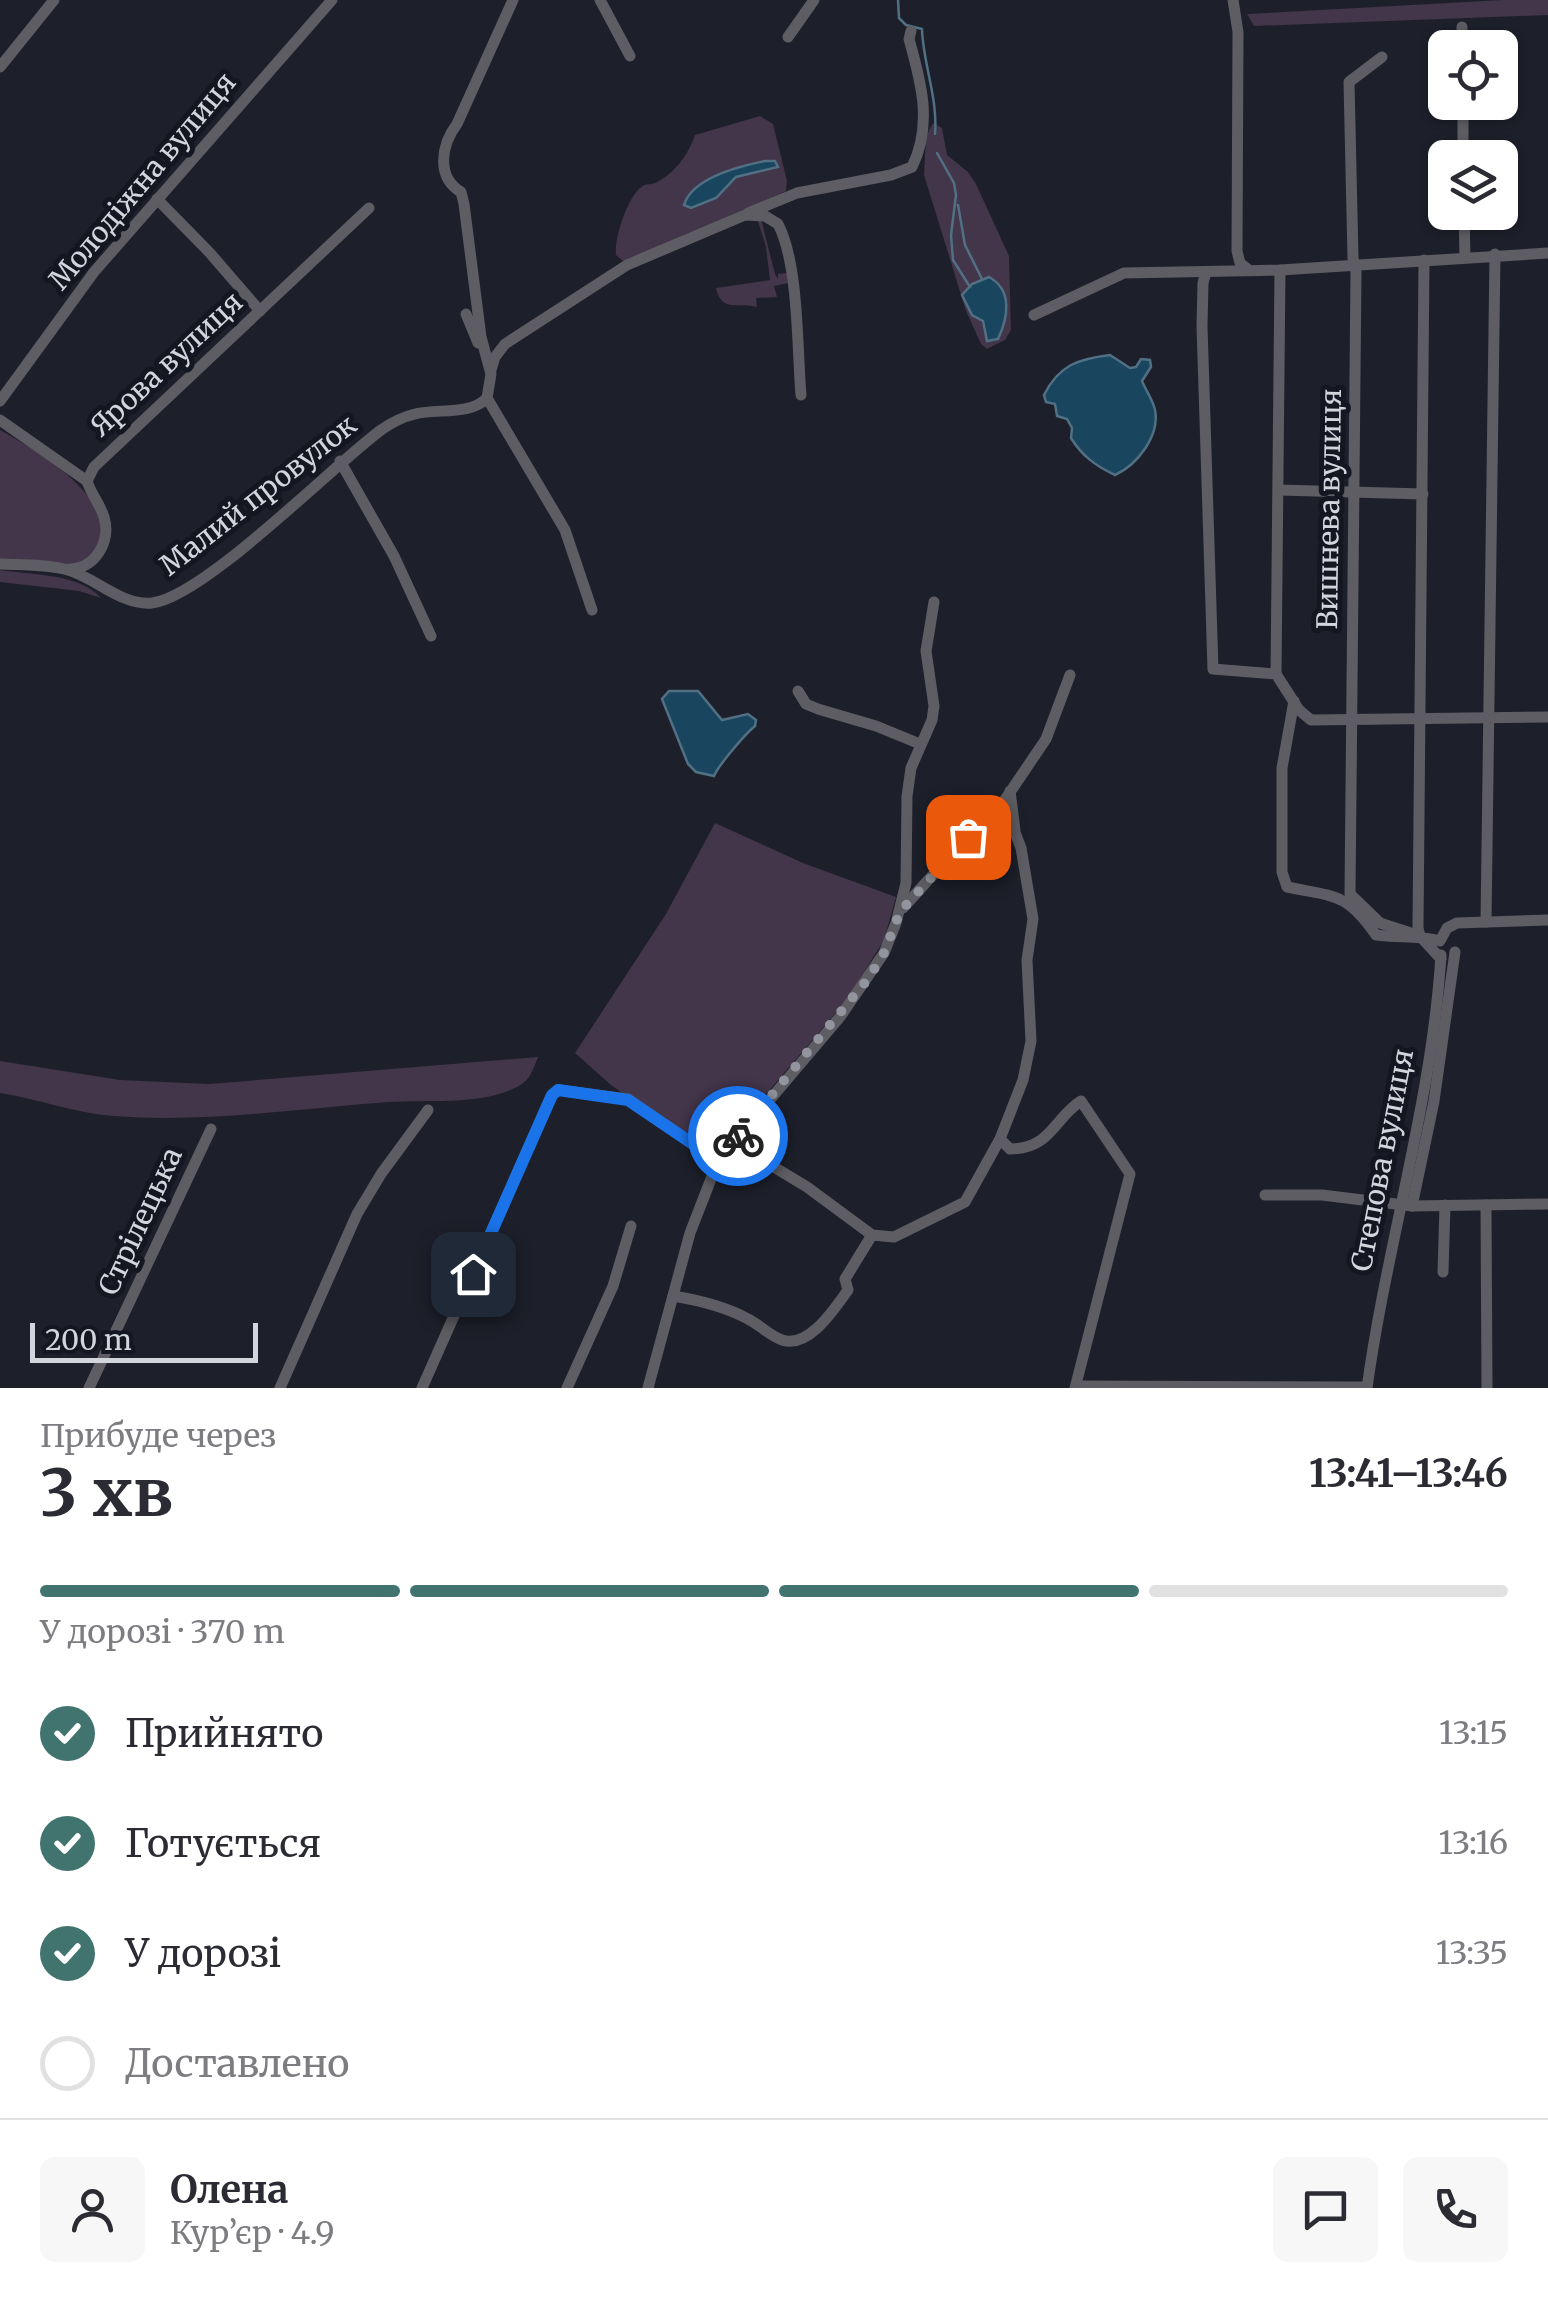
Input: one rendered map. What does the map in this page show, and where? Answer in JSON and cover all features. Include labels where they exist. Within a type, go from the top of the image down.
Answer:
[{"type":"street","points":[[0,68],[54,0]]},
{"type":"street","name":"Молодіжна вулиця","points":[[0,401],[94,272],[332,0]]},
{"type":"street","points":[[491,374],[481,337],[464,204],[461,192],[449,185],[445,177],[445,146],[513,0]]},
{"type":"street","points":[[600,0],[630,56]]},
{"type":"street","points":[[788,37],[814,0]]},
{"type":"street","points":[[1233,0],[1238,32],[1236,250],[1240,263],[1250,271]]},
{"type":"street","points":[[592,610],[565,530],[487,398],[495,357],[506,344],[627,265],[797,193],[891,175],[912,167],[925,106],[910,39],[912,31]]},
{"type":"street","name":"Вишнева вулиця","points":[[1382,57],[1349,82],[1356,492],[1350,894],[1380,923],[1420,936]]},
{"type":"street","points":[[157,199],[260,311]]},
{"type":"street","name":"Ярова вулиця","points":[[87,481],[99,460],[369,208]]},
{"type":"street","points":[[745,214],[765,216],[781,231],[791,276],[801,395]]},
{"type":"street","points":[[1464,230],[1464,256]]},
{"type":"street","points":[[1034,315],[1124,273],[1280,270],[1548,253]]},
{"type":"street","points":[[1486,922],[1495,254]]},
{"type":"street","points":[[1424,260],[1420,936],[1440,959]]},
{"type":"street","points":[[1280,270],[1276,674],[1311,720],[1548,718]]},
{"type":"street","points":[[1206,272],[1202,326],[1213,669],[1276,674]]},
{"type":"street","points":[[466,314],[491,374]]},
{"type":"street","name":"Малий провулок","points":[[0,564],[66,569],[132,601],[150,603],[168,598],[209,573],[340,462],[402,417],[470,408],[487,398]]},
{"type":"street","points":[[0,420],[87,481],[103,514],[104,542],[94,560],[86,566],[66,569]]},
{"type":"street","points":[[340,462],[394,556],[431,636]]},
{"type":"street","points":[[1279,490],[1423,494]]},
{"type":"street","points":[[648,1388],[690,1233],[720,1158],[868,979],[884,953],[900,912],[906,883],[911,768],[934,706],[926,651],[934,602]]},
{"type":"street","points":[[900,912],[1010,791],[1046,739],[1070,675]]},
{"type":"street","points":[[798,691],[806,704],[920,744]]},
{"type":"street","points":[[1294,701],[1282,768],[1283,882],[1287,888],[1315,891],[1351,904],[1376,935],[1396,938],[1420,936],[1440,940],[1447,928],[1457,923],[1548,920]]},
{"type":"street","points":[[422,1388],[552,1095],[558,1090],[628,1100],[720,1158],[753,1158],[770,1164],[872,1235],[894,1237],[965,1202],[1000,1139],[1023,1080],[1031,1041],[1027,960],[1033,918],[1010,791]]},
{"type":"street","points":[[984,824],[1000,824],[1016,834]]},
{"type":"street","name":"Степова вулиця","points":[[1367,1388],[1406,1205],[1440,940]]},
{"type":"street","points":[[1406,1205],[1434,1102],[1455,952]]},
{"type":"street","points":[[1000,1139],[1010,1149],[1039,1142],[1082,1101],[1130,1174],[1076,1387],[1367,1388]]},
{"type":"street","points":[[280,1388],[358,1214],[381,1174],[428,1110]]},
{"type":"street","name":"Стрілецька","points":[[89,1388],[211,1129]]},
{"type":"street","points":[[1266,1195],[1322,1195],[1406,1205],[1548,1204]]},
{"type":"street","points":[[1486,1205],[1487,1388]]},
{"type":"street","points":[[1444,1206],[1444,1272]]},
{"type":"street","points":[[567,1388],[613,1286],[630,1226]]},
{"type":"street","points":[[673,1296],[747,1318],[778,1339],[798,1338],[812,1331],[848,1290],[845,1279],[872,1235]]},
{"type":"shaded area","points":[[1548,0],[1548,15],[1254,26],[1247,14]]},
{"type":"shaded area","points":[[760,116],[773,124],[786,191],[624,262],[616,255],[622,220],[640,188],[675,169],[695,135]]},
{"type":"shaded area","points":[[933,123],[942,128],[947,155],[976,184],[1009,256],[1011,330],[1005,340],[987,349],[966,311],[924,175],[926,136]]},
{"type":"shaded area","points":[[757,218],[761,219],[775,274],[778,279],[778,274],[787,273],[788,283],[774,286],[777,297],[756,298],[757,307],[726,304],[716,288],[770,280]]},
{"type":"shaded area","points":[[0,430],[69,476],[95,508],[101,525],[98,543],[84,561],[59,566],[0,560]]},
{"type":"shaded area","points":[[0,570],[68,579],[101,598],[79,591],[0,582]]},
{"type":"shaded area","points":[[715,823],[803,863],[896,897],[884,940],[846,1001],[712,1157],[611,1085],[575,1053],[666,914]]},
{"type":"shaded area","points":[[538,1057],[521,1085],[487,1097],[251,1114],[113,1116],[0,1093],[0,1061],[120,1080],[209,1084]]},
{"type":"water","points":[[775,161],[778,167],[736,177],[716,198],[691,208],[684,205],[697,187],[707,181]]},
{"type":"water","points":[[989,277],[1002,289],[1006,305],[998,339],[987,341],[983,321],[972,315],[962,295],[972,284]]},
{"type":"water","points":[[1110,355],[1130,368],[1136,367],[1141,359],[1150,360],[1151,367],[1142,381],[1156,420],[1145,448],[1115,475],[1080,450],[1071,438],[1072,428],[1067,419],[1057,416],[1055,404],[1046,402],[1044,395],[1056,377],[1071,365]]},
{"type":"water","points":[[669,691],[698,691],[722,720],[748,714],[756,720],[714,776],[696,772],[688,764],[662,699]]},
{"type":"waterway","points":[[898,0],[899,18],[906,25],[922,29],[935,134]]},
{"type":"waterway","points":[[937,153],[954,183],[956,195],[951,235],[953,260],[970,287]]},
{"type":"waterway","points":[[958,205],[965,245],[982,279]]},
{"type":"way so far","points":[[738,1136],[840,1017],[884,953],[900,912],[968,837]]},
{"type":"route","points":[[473,1274],[552,1095],[558,1090],[628,1100],[718,1161],[738,1136]]}]
